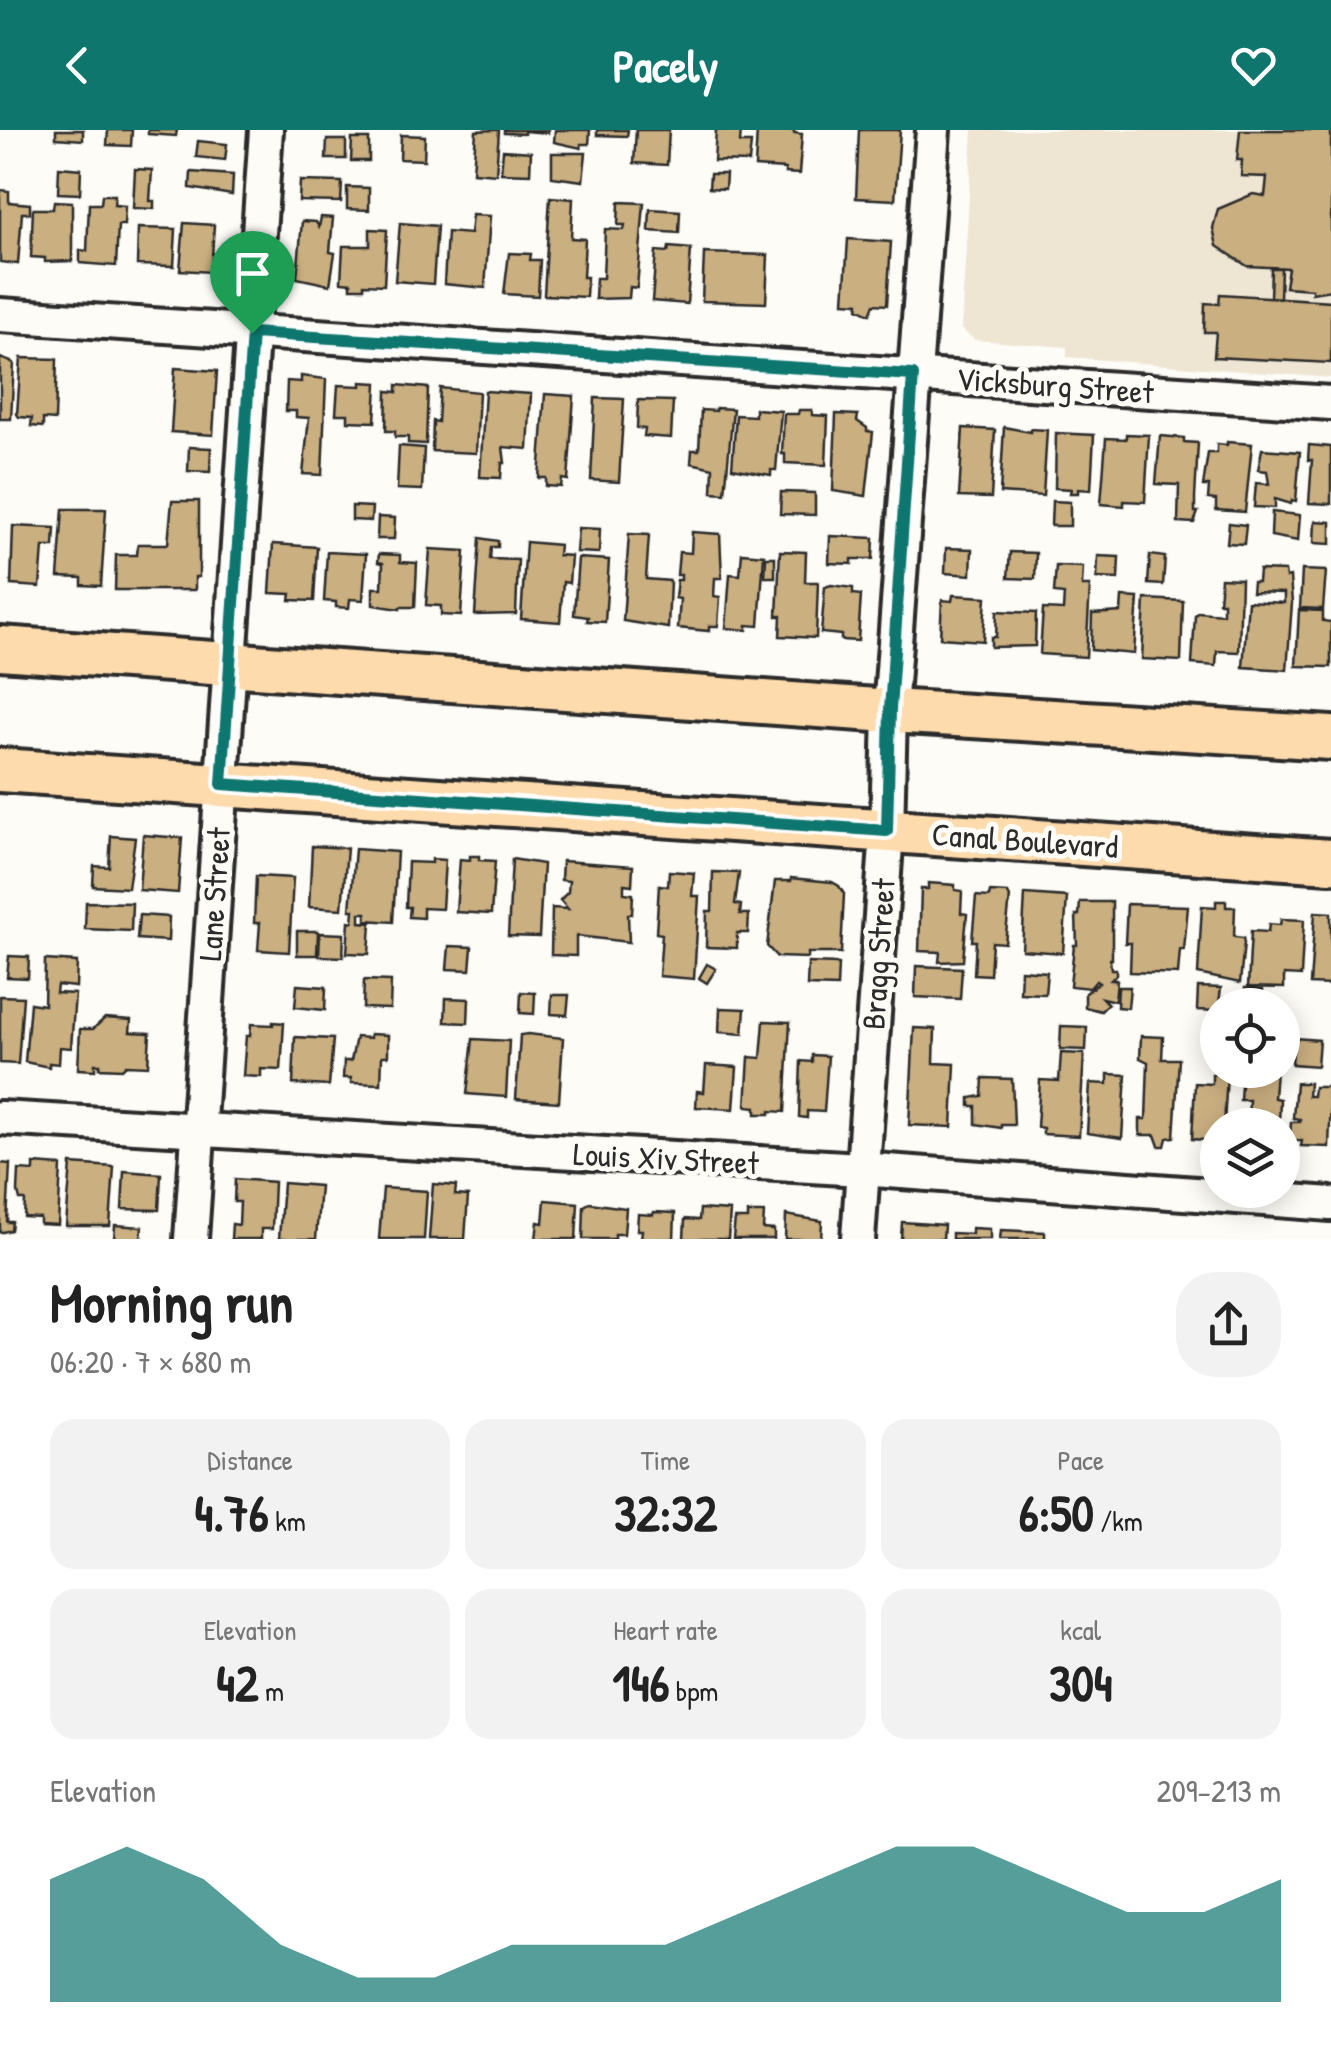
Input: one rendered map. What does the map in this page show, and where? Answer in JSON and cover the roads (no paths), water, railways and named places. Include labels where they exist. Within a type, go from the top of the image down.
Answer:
[{"type":"main road","points":[[0,648],[1331,738]]},
{"type":"main road","name":"Canal Boulevard","points":[[0,770],[1331,861]]},
{"type":"street","name":"Lane Street","points":[[191,1239],[266,130]]},
{"type":"street","name":"Bragg Street","points":[[858,1239],[887,831],[890,710],[933,130]]},
{"type":"street","name":"Vicksburg Street","points":[[0,315],[1331,403]]},
{"type":"street","name":"Louis Xiv Street","points":[[0,1118],[861,1169],[1331,1204]]}]
